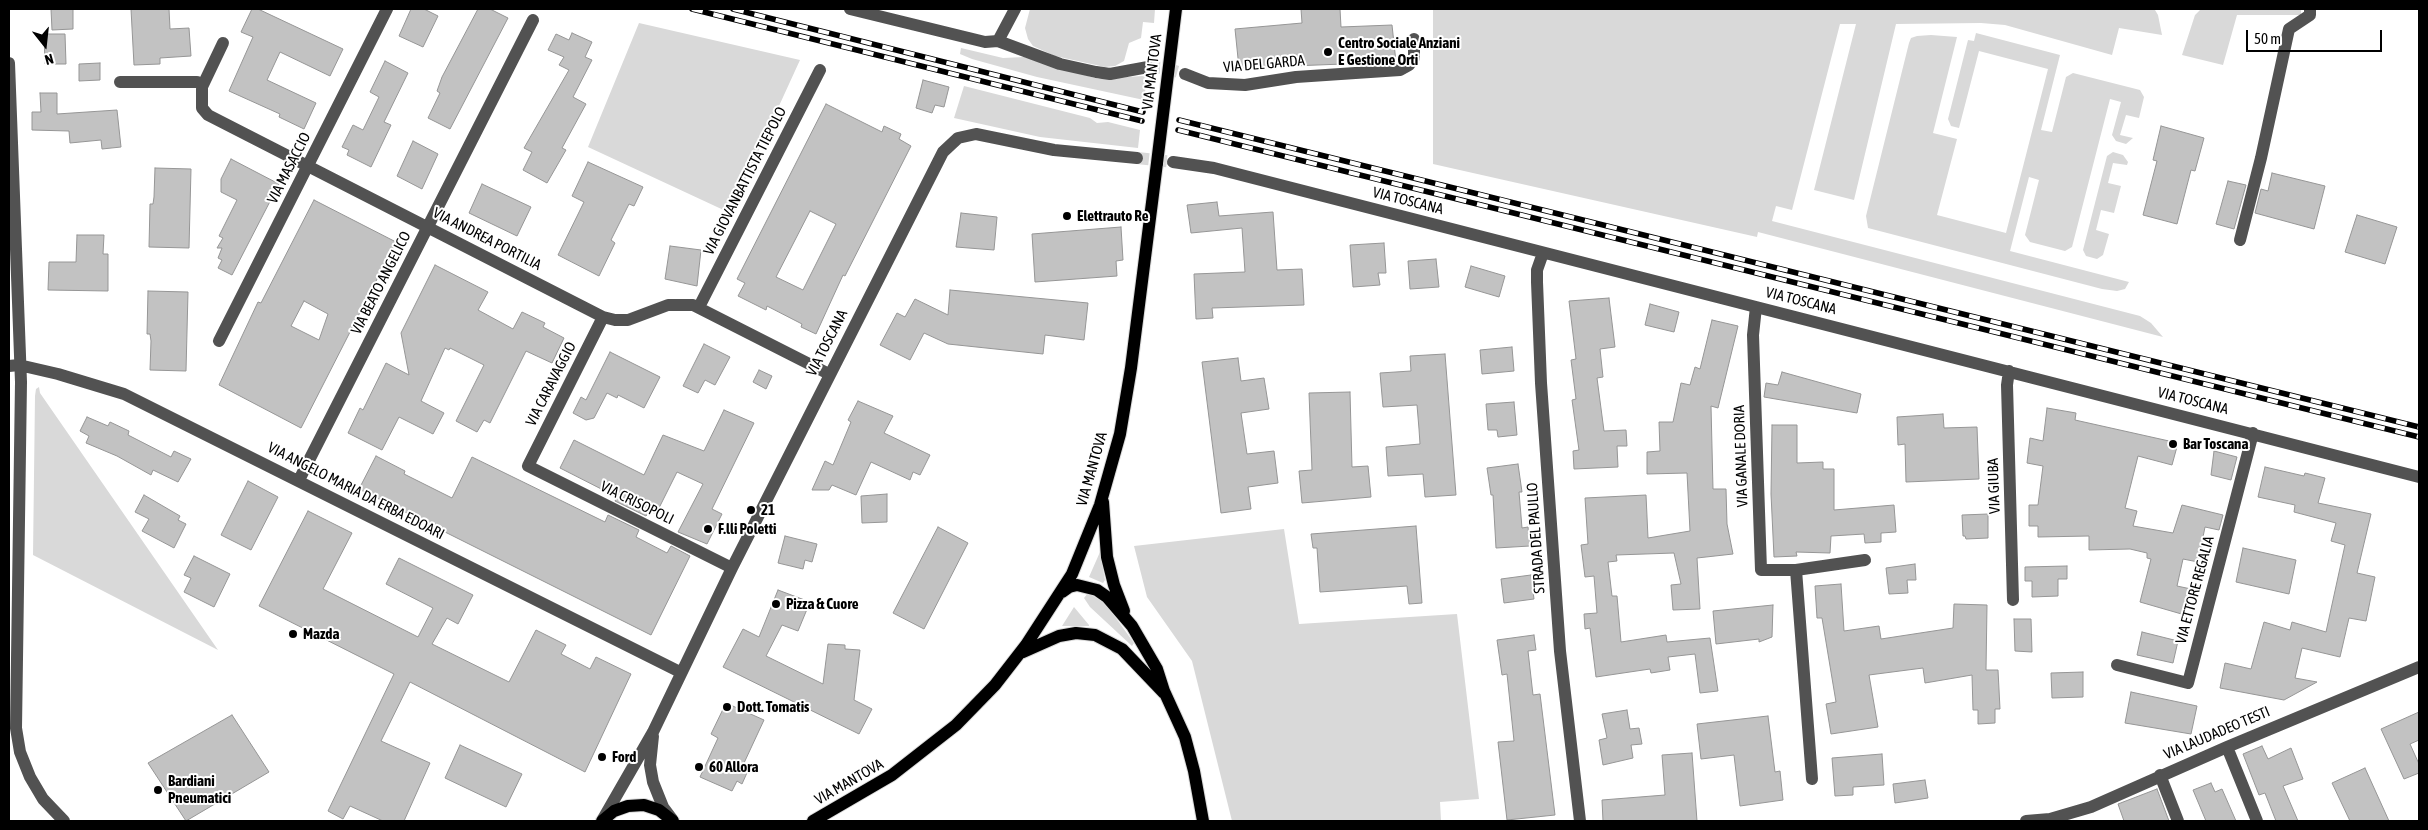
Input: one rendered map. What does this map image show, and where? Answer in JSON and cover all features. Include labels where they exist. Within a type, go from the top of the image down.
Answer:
[{"type":"main road","name":"VIA MANTOVA","points":[[813,821],[867,792],[924,753],[969,712],[1017,657],[1059,596],[1078,560],[1105,492],[1120,434],[1131,368],[1176,9]]},
{"type":"main road","points":[[1105,492],[1103,503],[1107,557],[1114,586],[1128,619],[1157,669],[1165,695],[1187,745],[1202,821]]},
{"type":"main road","points":[[1059,596],[1072,586],[1091,588],[1107,597],[1128,619]]},
{"type":"main road","points":[[1017,657],[1026,650],[1059,636],[1076,633],[1095,635],[1122,649],[1165,695]]},
{"type":"main road","points":[[602,821],[621,809],[644,805],[659,810],[674,821]]},
{"type":"street","name":"VIA MASACCIO","points":[[219,341],[387,9]]},
{"type":"street","points":[[850,9],[985,42],[998,41],[1060,64],[1096,72],[1110,74],[1148,67]]},
{"type":"street","points":[[998,41],[1014,9]]},
{"type":"street","points":[[2240,240],[2261,158],[2289,29],[2310,15],[2310,9]]},
{"type":"street","name":"VIA BEATO ANGELICO","points":[[299,480],[533,20]]},
{"type":"street","name":"VIA DEL GARDA","points":[[1185,74],[1208,83],[1239,85],[1303,77],[1400,70],[1409,65],[1414,58],[1414,39]]},
{"type":"street","name":"VIA ANDREA PORTILIA","points":[[223,43],[203,84],[202,106],[205,113],[603,317],[615,320],[628,320],[674,304],[699,307],[829,374]]},
{"type":"street","points":[[9,63],[14,366],[21,382],[16,737],[22,759],[34,785],[48,806],[64,821]]},
{"type":"street","name":"VIA GIOVANBATTISTA TIEPOLO","points":[[699,307],[820,70]]},
{"type":"street","points":[[120,82],[197,82],[203,84]]},
{"type":"street","name":"VIA TOSCANA","points":[[602,821],[653,732],[680,672],[829,374],[932,169],[943,152],[958,138],[976,134],[1054,150],[1137,158]]},
{"type":"street","name":"VIA TOSCANA","points":[[1173,162],[1214,168],[2419,477]]},
{"type":"street","name":"STRADA DEL PAULLO","points":[[1543,252],[1537,277],[1542,393],[1561,658],[1580,821]]},
{"type":"street","name":"VIA GANALE DORIA","points":[[1756,307],[1753,330],[1761,570],[1796,570],[1865,560]]},
{"type":"street","name":"VIA CARAVAGGIO","points":[[528,466],[603,317]]},
{"type":"street","name":"VIA ANGELO MARIA DA ERBA EDOARI","points":[[14,366],[96,384],[124,394],[680,672]]},
{"type":"street","name":"VIA GIUBA","points":[[2009,371],[2007,385],[2013,600]]},
{"type":"street","name":"VIA ETTORE REGALIA","points":[[2117,665],[2188,683],[2253,434]]},
{"type":"street","name":"VIA CRISOPOLI","points":[[528,466],[732,568]]},
{"type":"street","points":[[1796,570],[1812,779]]},
{"type":"street","name":"VIA LAUDADEO TESTI","points":[[2026,821],[2050,819],[2085,809],[2160,775],[2419,667]]},
{"type":"street","name":"VIA TOSCANA","points":[[653,732],[650,765],[658,797],[674,821]]},
{"type":"street","points":[[2227,747],[2257,821]]},
{"type":"street","points":[[2160,775],[2178,821]]},
{"type":"shaded area","points":[[1030,9],[1155,9],[1154,23],[1143,22],[1141,38],[1129,43],[1124,61],[1115,66],[1105,67],[1055,56],[1033,46],[1028,39],[1025,28]]},
{"type":"shaded area","points":[[1433,9],[2155,10],[2158,15],[2162,35],[2119,28],[2112,55],[2005,25],[1981,23],[1896,24],[1854,200],[1814,190],[1856,24],[1840,24],[1792,210],[1776,206],[1772,221],[2140,316],[2151,323],[2163,337],[1758,232],[1757,237],[1433,164]]},
{"type":"shaded area","points":[[2301,9],[2301,15],[2237,15],[2223,65],[2182,55],[2195,15],[2200,10]]},
{"type":"shaded area","points":[[639,23],[800,60],[730,213],[588,147]]},
{"type":"shaded area","points":[[1976,33],[2060,55],[2041,130],[2052,132],[2066,77],[2073,73],[2140,90],[2144,97],[2139,118],[2126,115],[2120,135],[2133,138],[2126,144],[2116,141],[2112,135],[2121,102],[2110,99],[2072,247],[2065,251],[2030,242],[2025,235],[2039,180],[2029,177],[2010,251],[2129,282],[2125,289],[2117,291],[2102,289],[1868,228],[1866,216],[1909,43],[1911,38],[1931,35],[1957,37],[1933,133],[1957,139],[1937,215],[2006,233],[2048,69],[1979,51],[1959,128],[1951,126],[1948,119],[1968,40],[1974,41]]},
{"type":"shaded area","points":[[961,48],[1003,58],[1024,57],[1098,79],[1147,77],[1144,100],[1037,77],[972,59],[960,54]]},
{"type":"shaded area","points":[[964,86],[1090,118],[1097,123],[1108,122],[1140,130],[1138,148],[1040,137],[954,118]]},
{"type":"shaded area","points":[[2113,152],[2123,155],[2128,162],[2127,165],[2113,163],[2108,183],[2121,186],[2114,213],[2101,210],[2096,230],[2109,234],[2103,255],[2097,259],[2086,256],[2083,250],[2107,156]]},
{"type":"shaded area","points":[[39,387],[40,393],[218,650],[33,555],[35,396],[36,389]]},
{"type":"shaded area","points":[[1284,529],[1299,624],[1457,614],[1479,799],[1440,802],[1441,821],[1232,821],[1192,661],[1147,597],[1134,546]]},
{"type":"shaded area","points":[[1100,552],[1105,580],[1103,583],[1089,577]]},
{"type":"shaded area","points":[[1088,593],[1105,603],[1134,643],[1132,646],[1090,607],[1084,598]]},
{"type":"shaded area","points":[[1074,607],[1089,625],[1089,626],[1062,626]]},
{"type":"building","points":[[51,9],[73,9],[73,29],[52,30]]},
{"type":"building","points":[[131,9],[169,9],[170,29],[189,28],[191,56],[160,58],[160,64],[134,65]]},
{"type":"building","points":[[252,9],[258,9],[343,49],[330,76],[280,52],[267,80],[316,103],[304,129],[279,117],[280,114],[229,91],[253,37],[241,32]]},
{"type":"building","points":[[411,9],[424,9],[438,16],[423,47],[399,36]]},
{"type":"building","points":[[478,9],[490,9],[508,18],[450,129],[428,118],[440,93],[437,91],[442,77]]},
{"type":"building","points":[[1301,9],[1340,9],[1341,27],[1392,25],[1396,62],[1239,68],[1235,29],[1302,23]]},
{"type":"building","points":[[572,33],[592,42],[585,57],[592,60],[573,97],[586,104],[562,148],[566,150],[547,183],[523,170],[532,152],[524,148],[569,70],[559,65],[564,57],[548,50],[556,34],[569,40]]},
{"type":"building","points":[[44,34],[65,34],[66,64],[45,64]]},
{"type":"building","points":[[385,61],[408,73],[384,122],[391,125],[371,167],[347,155],[349,150],[342,147],[353,125],[363,130],[379,97],[370,92]]},
{"type":"building","points":[[100,63],[100,80],[79,81],[79,64]]},
{"type":"building","points":[[923,80],[949,87],[944,107],[935,105],[932,113],[916,108]]},
{"type":"building","points":[[40,93],[57,93],[57,114],[117,110],[121,147],[102,149],[101,140],[70,143],[69,131],[32,130],[32,112],[41,112]]},
{"type":"building","points":[[826,104],[882,132],[884,126],[901,134],[899,139],[911,146],[845,276],[843,275],[816,334],[801,327],[802,324],[767,306],[766,310],[738,296],[745,283],[737,279]],"holes":[[[810,211],[836,224],[803,290],[776,277]]]},
{"type":"building","points":[[2161,126],[2204,138],[2195,171],[2191,170],[2177,224],[2143,215],[2157,161],[2153,160]]},
{"type":"building","points":[[413,141],[438,154],[422,189],[397,176]]},
{"type":"building","points":[[231,159],[279,184],[232,275],[218,268],[222,260],[218,258],[222,248],[217,248],[223,238],[219,236],[237,200],[221,192],[221,179]]},
{"type":"building","points":[[588,162],[643,187],[634,206],[629,204],[611,240],[615,243],[599,276],[558,255],[584,202],[572,196]]},
{"type":"building","points":[[155,168],[191,169],[189,248],[149,247],[150,204],[153,204],[154,197]]},
{"type":"building","points":[[2272,173],[2325,186],[2314,229],[2255,213],[2261,189],[2268,191]]},
{"type":"building","points":[[2228,181],[2246,185],[2234,229],[2216,224]]},
{"type":"building","points":[[482,184],[531,207],[517,236],[469,213]]},
{"type":"building","points":[[314,200],[396,242],[301,428],[219,385],[258,302],[261,303]],"holes":[[[304,301],[328,314],[319,340],[291,326]]]},
{"type":"building","points":[[1217,202],[1219,216],[1273,212],[1277,270],[1302,269],[1304,305],[1212,308],[1213,318],[1196,319],[1194,274],[1245,272],[1242,228],[1191,233],[1187,205]]},
{"type":"building","points":[[961,213],[997,217],[994,250],[956,247]]},
{"type":"building","points":[[2357,215],[2397,227],[2385,264],[2345,252]]},
{"type":"building","points":[[1121,227],[1123,260],[1116,261],[1117,276],[1035,282],[1032,234]]},
{"type":"building","points":[[77,235],[104,235],[103,254],[108,254],[108,291],[48,290],[49,262],[76,262]]},
{"type":"building","points":[[1384,243],[1386,273],[1378,273],[1380,285],[1353,287],[1350,245]]},
{"type":"building","points":[[670,246],[701,250],[697,286],[665,279]]},
{"type":"building","points":[[1436,259],[1439,287],[1410,289],[1408,261]]},
{"type":"building","points":[[435,265],[488,292],[478,310],[513,329],[522,312],[545,323],[543,327],[564,338],[552,363],[526,351],[490,423],[484,420],[477,432],[456,421],[484,365],[450,348],[449,350],[445,348],[421,401],[444,413],[433,434],[399,417],[382,450],[348,433],[360,408],[363,410],[386,363],[409,375],[401,333]]},
{"type":"building","points":[[1471,266],[1505,276],[1499,297],[1465,287]]},
{"type":"building","points":[[950,290],[1088,303],[1084,340],[1045,335],[1043,354],[948,344],[924,333],[910,360],[880,345],[897,313],[905,317],[915,299],[948,315]]},
{"type":"building","points":[[148,291],[188,292],[186,371],[150,370],[151,341],[150,334],[147,334]]},
{"type":"building","points":[[1609,298],[1615,347],[1600,349],[1603,377],[1597,378],[1604,431],[1626,430],[1627,446],[1617,446],[1618,467],[1574,469],[1573,451],[1579,450],[1572,400],[1576,399],[1571,360],[1576,359],[1569,301]]},
{"type":"building","points":[[1650,304],[1679,312],[1674,332],[1645,325]]},
{"type":"building","points":[[1712,320],[1738,326],[1718,408],[1711,406],[1713,489],[1726,489],[1727,524],[1733,554],[1697,558],[1700,609],[1673,610],[1671,585],[1681,584],[1674,553],[1616,555],[1617,561],[1608,562],[1612,596],[1617,596],[1621,642],[1666,635],[1667,642],[1710,638],[1718,691],[1700,693],[1695,654],[1668,657],[1670,670],[1651,673],[1650,669],[1596,677],[1590,628],[1585,629],[1584,614],[1597,613],[1594,576],[1585,577],[1581,545],[1588,544],[1585,498],[1646,495],[1648,538],[1690,531],[1687,473],[1647,474],[1647,452],[1660,451],[1659,422],[1673,422],[1681,383],[1690,385],[1695,367],[1700,369]]},
{"type":"building","points":[[704,344],[730,357],[715,385],[705,380],[698,393],[683,386]]},
{"type":"building","points":[[1512,347],[1514,371],[1482,374],[1480,350]]},
{"type":"building","points":[[610,352],[660,377],[644,408],[618,395],[617,398],[607,393],[594,418],[586,420],[573,413],[581,397],[586,400]]},
{"type":"building","points":[[1445,354],[1456,495],[1425,497],[1423,474],[1388,476],[1386,447],[1420,444],[1419,429],[1417,405],[1383,407],[1380,373],[1411,371],[1410,356]]},
{"type":"building","points":[[1238,358],[1241,381],[1264,378],[1269,409],[1241,413],[1247,454],[1274,451],[1278,483],[1248,487],[1251,509],[1221,513],[1202,362]]},
{"type":"building","points":[[759,370],[772,376],[766,389],[753,382]]},
{"type":"building","points":[[1782,372],[1861,394],[1857,413],[1764,397],[1766,383],[1778,385]]},
{"type":"building","points":[[1350,392],[1352,467],[1368,466],[1371,497],[1302,503],[1299,471],[1312,470],[1309,393]]},
{"type":"building","points":[[858,401],[893,416],[884,433],[930,455],[920,475],[913,472],[910,480],[871,462],[856,495],[832,485],[829,490],[812,490],[825,461],[833,465],[851,422],[848,420]]},
{"type":"building","points":[[1514,402],[1517,435],[1498,437],[1497,430],[1488,430],[1486,404]]},
{"type":"building","points":[[2047,408],[2076,413],[2075,420],[2178,443],[2172,465],[2138,456],[2125,508],[2137,511],[2133,526],[2173,533],[2182,505],[2223,515],[2219,530],[2205,527],[2198,562],[2183,559],[2177,586],[2191,589],[2185,615],[2140,602],[2151,559],[2147,558],[2147,553],[2130,549],[2089,550],[2089,536],[2038,537],[2038,526],[2029,526],[2029,505],[2038,505],[2043,466],[2027,463],[2030,438],[2043,441]]},
{"type":"building","points":[[724,410],[754,423],[712,509],[722,514],[707,544],[678,532],[703,484],[677,472],[656,514],[650,511],[646,516],[615,501],[617,497],[560,468],[574,440],[644,475],[663,435],[704,451]]},
{"type":"building","points":[[1943,414],[1944,428],[1977,427],[1979,479],[1906,482],[1905,444],[1898,445],[1897,417]]},
{"type":"building","points":[[87,417],[108,426],[110,422],[129,431],[128,435],[171,457],[174,451],[191,459],[178,482],[153,470],[151,475],[117,456],[86,443],[89,436],[80,431]]},
{"type":"building","points":[[1772,425],[1797,425],[1797,463],[1823,462],[1823,469],[1834,469],[1834,510],[1894,505],[1896,532],[1881,533],[1881,542],[1865,543],[1864,534],[1831,536],[1830,553],[1796,552],[1797,556],[1774,557],[1771,494]]},
{"type":"building","points":[[2214,451],[2237,457],[2231,480],[2211,475]]},
{"type":"building","points":[[376,456],[405,471],[404,474],[452,498],[472,457],[605,522],[608,515],[639,530],[636,537],[667,553],[671,546],[690,556],[651,635],[359,489]]},
{"type":"building","points":[[1518,464],[1522,492],[1519,492],[1522,528],[1528,527],[1530,546],[1496,548],[1493,495],[1491,495],[1487,468]]},
{"type":"building","points":[[2265,467],[2304,476],[2305,473],[2325,478],[2318,503],[2371,514],[2357,573],[2375,577],[2366,621],[2349,618],[2340,657],[2302,648],[2295,678],[2317,682],[2284,700],[2220,688],[2225,663],[2251,669],[2264,622],[2290,630],[2292,622],[2326,632],[2345,545],[2331,541],[2336,523],[2294,512],[2295,505],[2258,497]]},
{"type":"building","points":[[248,481],[278,497],[251,550],[221,535]]},
{"type":"building","points":[[887,494],[887,522],[862,523],[861,496]]},
{"type":"building","points":[[144,495],[180,516],[178,520],[186,524],[174,548],[142,531],[149,519],[135,512]]},
{"type":"building","points":[[308,511],[352,533],[323,589],[418,637],[433,608],[386,584],[399,558],[473,595],[458,624],[447,618],[432,644],[509,682],[536,630],[566,645],[561,654],[590,669],[596,657],[631,674],[585,772],[410,682],[381,741],[430,763],[404,821],[383,821],[350,806],[343,819],[328,811],[394,674],[259,606]]},
{"type":"building","points":[[1988,514],[1988,538],[1966,539],[1963,536],[1962,515]]},
{"type":"building","points":[[1416,526],[1422,603],[1409,604],[1407,586],[1320,592],[1317,548],[1313,548],[1311,534]]},
{"type":"building","points":[[938,527],[968,543],[924,629],[893,613]]},
{"type":"building","points":[[785,536],[817,544],[812,562],[805,560],[803,569],[778,563]]},
{"type":"building","points":[[2243,548],[2296,560],[2289,594],[2236,582]]},
{"type":"building","points":[[194,556],[230,574],[214,607],[184,592],[191,578],[184,575]]},
{"type":"building","points":[[1915,564],[1916,580],[1907,580],[1908,593],[1889,594],[1886,568]]},
{"type":"building","points":[[2067,566],[2067,579],[2058,579],[2058,596],[2032,597],[2032,581],[2025,581],[2025,567]]},
{"type":"building","points":[[1531,575],[1534,599],[1504,603],[1501,579]]},
{"type":"building","points":[[1841,584],[1844,631],[1879,626],[1881,639],[1953,628],[1954,604],[1987,605],[1986,670],[1998,670],[2000,709],[1995,709],[1995,723],[1978,724],[1978,710],[1973,710],[1972,675],[1925,683],[1923,668],[1869,675],[1878,727],[1831,734],[1826,704],[1836,702],[1822,618],[1817,618],[1815,586]]},
{"type":"building","points":[[778,590],[810,602],[798,631],[782,625],[766,656],[823,684],[828,644],[845,645],[845,649],[860,650],[854,700],[872,709],[859,734],[723,667],[743,629],[759,637]]},
{"type":"building","points":[[1773,605],[1772,637],[1759,642],[1759,639],[1716,644],[1713,611]]},
{"type":"building","points":[[2014,619],[2031,619],[2032,652],[2015,651]]},
{"type":"building","points":[[2142,632],[2178,641],[2173,663],[2137,655]]},
{"type":"building","points":[[1534,635],[1536,650],[1528,651],[1533,695],[1540,694],[1555,815],[1507,820],[1498,742],[1514,741],[1507,674],[1502,675],[1497,640]]},
{"type":"building","points":[[2083,672],[2083,697],[2052,698],[2051,673]]},
{"type":"building","points":[[2131,692],[2197,706],[2191,734],[2125,723]]},
{"type":"building","points":[[726,703],[764,720],[744,763],[750,766],[742,784],[737,781],[732,791],[700,777],[718,738],[711,734]]},
{"type":"building","points":[[1627,710],[1630,729],[1639,728],[1642,744],[1631,745],[1633,758],[1603,765],[1599,740],[1607,738],[1602,714]]},
{"type":"building","points":[[2419,712],[2419,740],[2410,744],[2419,764],[2419,773],[2404,779],[2381,729]]},
{"type":"building","points":[[232,715],[269,772],[186,821],[148,763]]},
{"type":"building","points":[[1768,716],[1775,772],[1780,771],[1783,800],[1740,806],[1734,755],[1701,759],[1697,724]]},
{"type":"building","points":[[460,745],[522,774],[506,807],[445,778]]},
{"type":"building","points":[[2262,746],[2268,759],[2291,748],[2303,779],[2283,786],[2298,821],[2276,821],[2265,793],[2259,795],[2243,754]]},
{"type":"building","points":[[1692,753],[1697,821],[1603,821],[1602,800],[1665,795],[1662,755]]},
{"type":"building","points":[[1882,754],[1884,785],[1853,787],[1853,795],[1835,796],[1832,758]]},
{"type":"building","points":[[2365,768],[2389,821],[2350,821],[2332,783]]},
{"type":"building","points":[[1925,780],[1928,798],[1895,803],[1893,784]]},
{"type":"building","points":[[2211,783],[2215,792],[2222,789],[2236,821],[2206,821],[2193,790]]},
{"type":"building","points":[[2157,789],[2169,821],[2124,821],[2118,804]]},
{"type":"tunnel","points":[[1148,67],[1165,68],[1185,74]]},
{"type":"tunnel","points":[[1137,158],[1173,162]]},
{"type":"railway","points":[[692,9],[1142,121]]},
{"type":"railway","points":[[733,9],[1143,112]]},
{"type":"railway","points":[[1179,120],[2419,427]]},
{"type":"railway","points":[[1178,130],[2419,437]]},
{"type":"place","name":"Centro Sociale Anziani E Gestione Orti","points":[[1328,52]]},
{"type":"place","name":"Elettrauto Re","points":[[1067,216]]},
{"type":"place","name":"Bar Toscana","points":[[2173,444]]},
{"type":"place","name":"21","points":[[751,510]]},
{"type":"place","name":"F.lli Poletti","points":[[708,529]]},
{"type":"place","name":"Pizza & Cuore","points":[[776,604]]},
{"type":"place","name":"Mazda","points":[[293,634]]},
{"type":"place","name":"Dott. Tomatis","points":[[727,707]]},
{"type":"place","name":"Ford","points":[[602,757]]},
{"type":"place","name":"60 Allora","points":[[699,767]]},
{"type":"place","name":"Bardiani Pneumatici","points":[[158,790]]}]
